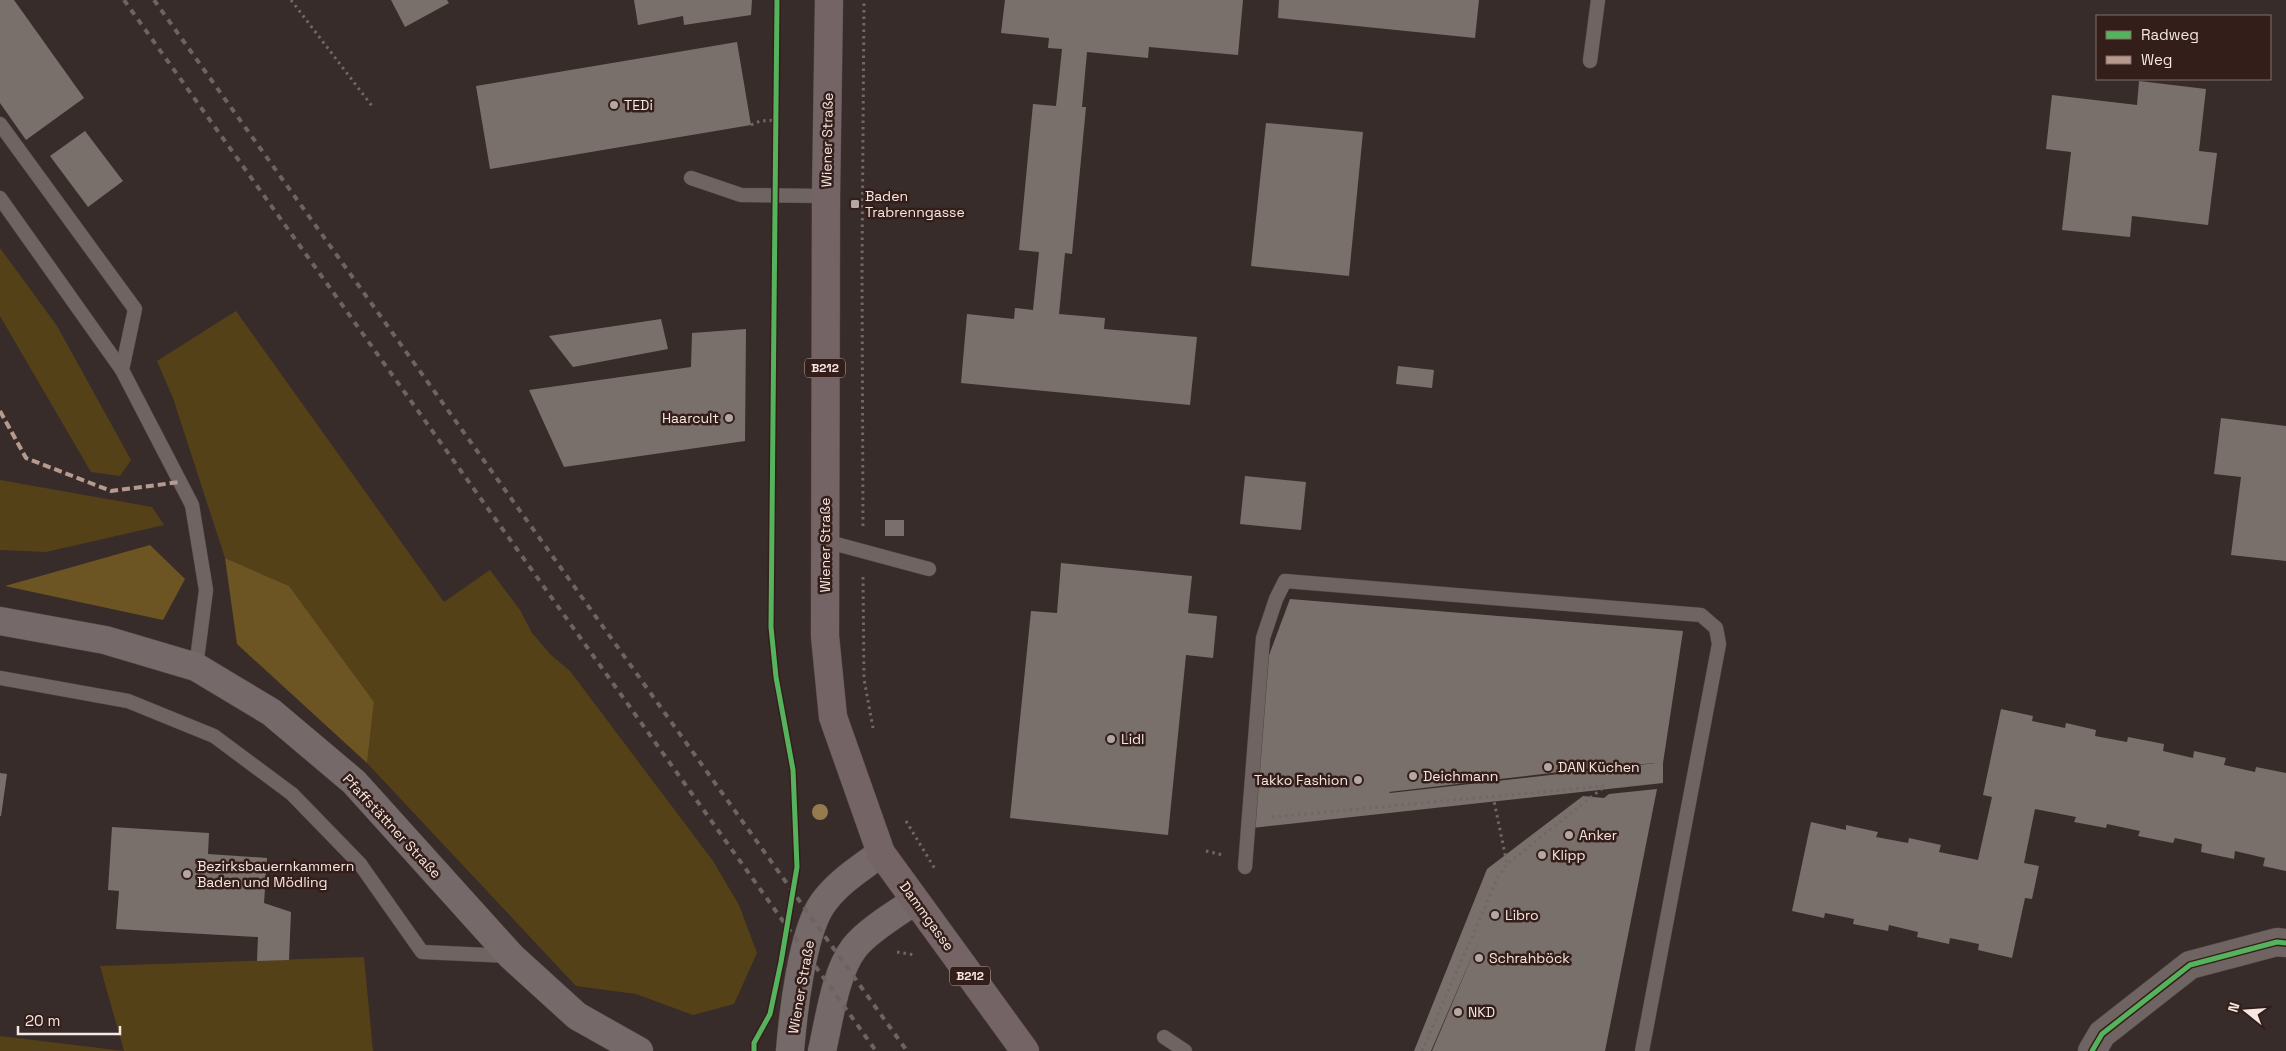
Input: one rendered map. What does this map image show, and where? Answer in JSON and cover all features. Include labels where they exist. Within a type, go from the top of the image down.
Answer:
[{"type":"main road","name":"Wiener Straße","points":[[790,1051],[793,1014],[808,938],[822,904],[839,885],[881,853],[834,717],[825,636],[826,196],[830,0]]},
{"type":"main road","name":"Pfaffstättner Straße","points":[[0,621],[105,640],[196,667],[272,712],[354,782],[511,956],[577,1016],[639,1051]]},
{"type":"main road","name":"Dammgasse","points":[[881,853],[1025,1051]]},
{"type":"main road","points":[[822,1051],[838,980],[854,948],[888,918],[915,901]]},
{"type":"street","points":[[2092,1051],[2102,1034],[2190,965],[2277,942],[2286,944]]},
{"type":"lane","points":[[1590,61],[1598,0]]},
{"type":"lane","points":[[0,124],[135,309],[122,370]]},
{"type":"lane","points":[[691,178],[741,194],[826,196]]},
{"type":"lane","points":[[0,198],[122,370],[192,505],[206,590],[196,667]]},
{"type":"lane","points":[[825,541],[929,569]]},
{"type":"lane","points":[[1245,867],[1263,638],[1276,599],[1285,581],[1701,615],[1716,628],[1719,644],[1642,1051]]},
{"type":"lane","points":[[0,678],[128,701],[214,736],[292,794],[360,864],[422,952],[511,956]]},
{"type":"lane","points":[[1164,1037],[1185,1051]]},
{"type":"path","points":[[291,0],[372,106]]},
{"type":"path","points":[[864,0],[862,267],[864,679],[873,732]]},
{"type":"path","points":[[751,125],[760,121],[776,122],[776,111]]},
{"type":"path","points":[[1249,819],[1605,786],[1507,864],[1498,877],[1422,1051]]},
{"type":"path","points":[[1494,796],[1507,864]]},
{"type":"path","points":[[903,814],[936,872]]},
{"type":"path","points":[[1206,851],[1222,854]]},
{"type":"shaded area","points":[[0,248],[57,326],[131,460],[120,476],[91,472],[0,316]]},
{"type":"shaded area","points":[[236,311],[444,602],[490,570],[520,610],[532,633],[551,655],[570,671],[713,861],[739,905],[757,953],[734,1004],[693,1015],[636,994],[576,986],[367,763],[374,702],[289,586],[225,558],[173,398],[157,361]]},
{"type":"shaded area","points":[[0,480],[152,507],[164,525],[46,552],[0,550]]},
{"type":"shaded area","points":[[150,545],[185,579],[163,620],[5,586]]},
{"type":"shaded area","points":[[225,558],[289,586],[374,702],[367,763],[237,644]]},
{"type":"shaded area","points":[[364,957],[373,1051],[124,1051],[100,966]]},
{"type":"shaded area","points":[[0,1036],[124,1051],[0,1051]]},
{"type":"building","points":[[0,0],[14,0],[84,98],[26,140],[0,103]]},
{"type":"building","points":[[391,0],[447,0],[449,3],[405,27]]},
{"type":"building","points":[[634,0],[752,0],[751,15],[684,25],[683,16],[638,25]]},
{"type":"building","points":[[1005,0],[1243,0],[1238,55],[1149,47],[1148,58],[1087,52],[1082,107],[1086,107],[1072,254],[1065,253],[1059,314],[1105,318],[1104,329],[1197,337],[1190,405],[961,383],[967,314],[1014,319],[1015,308],[1033,310],[1039,252],[1019,250],[1033,104],[1056,106],[1062,49],[1048,48],[1049,38],[1001,33]]},
{"type":"building","points":[[1279,0],[1479,0],[1475,38],[1278,18]]},
{"type":"building","name":"TEDi","points":[[737,42],[751,125],[490,169],[476,86]]},
{"type":"building","points":[[2139,81],[2206,89],[2199,151],[2217,153],[2208,225],[2132,216],[2130,237],[2062,230],[2071,152],[2046,149],[2052,95],[2137,105]]},
{"type":"building","points":[[1266,123],[1363,132],[1349,276],[1251,266]]},
{"type":"building","points":[[85,131],[123,181],[88,207],[50,156]]},
{"type":"building","points":[[661,319],[668,349],[573,367],[549,336]]},
{"type":"building","points":[[746,329],[745,441],[564,467],[529,390],[691,367],[692,333]]},
{"type":"building","points":[[1398,366],[1434,370],[1432,388],[1396,384]]},
{"type":"building","points":[[2221,418],[2286,426],[2286,561],[2231,555],[2241,477],[2214,474]]},
{"type":"building","points":[[1245,476],[1306,482],[1301,530],[1240,524]]},
{"type":"building","points":[[885,520],[904,520],[904,536],[885,536]]},
{"type":"building","name":"Lidl","points":[[1061,563],[1192,576],[1188,613],[1217,616],[1213,658],[1186,655],[1168,835],[1010,818],[1031,611],[1057,613]]},
{"type":"building","points":[[1290,599],[1683,631],[1663,763],[1663,783],[1252,828],[1265,666]],"holes":[[[1656,763],[1390,793],[1585,769]]]},
{"type":"building","points":[[2001,709],[2033,716],[2032,721],[2065,728],[2066,723],[2096,730],[2095,736],[2127,742],[2128,737],[2164,744],[2163,751],[2193,758],[2194,751],[2226,758],[2224,765],[2255,772],[2256,767],[2286,773],[2286,871],[2263,866],[2265,858],[2235,851],[2234,859],[2201,852],[2202,844],[2175,838],[2173,843],[2138,836],[2140,831],[2107,824],[2106,828],[2074,822],[2076,817],[2035,809],[2024,863],[2039,866],[2032,899],[2025,898],[2012,958],[1978,950],[1979,944],[1950,938],[1949,944],[1917,937],[1918,932],[1889,925],[1888,931],[1853,924],[1854,919],[1825,913],[1824,918],[1792,911],[1811,822],[1846,830],[1846,825],[1878,832],[1876,837],[1908,843],[1909,838],[1941,845],[1939,852],[1978,860],[1992,797],[1983,795]]},
{"type":"building","points":[[0,773],[7,774],[1,816],[0,816]]},
{"type":"building","points":[[1657,789],[1605,1051],[1432,1051],[1479,940],[1431,1051],[1414,1051],[1487,869],[1583,796],[1604,798],[1609,794]]},
{"type":"building","name":"Bezirksbauernkammern Baden und Mödling","points":[[112,827],[209,833],[208,854],[267,858],[264,903],[291,912],[289,960],[257,961],[258,937],[116,929],[119,891],[108,890]]},
{"type":"railway","points":[[124,0],[876,1051]]},
{"type":"railway","points":[[154,0],[907,1051]]},
{"type":"marked path","points":[[0,411],[26,458],[111,491],[180,482]]},
{"type":"cycle path","points":[[754,1051],[754,1043],[770,1014],[797,867],[793,770],[776,677],[771,627],[777,0]]},
{"type":"cycle path","points":[[2092,1051],[2102,1034],[2190,965],[2277,942],[2286,943]]},
{"type":"place","name":"TEDi","points":[[614,105]]},
{"type":"place","name":"Baden Trabrenngasse","points":[[855,204]]},
{"type":"place","name":"Haarcult","points":[[729,418]]},
{"type":"place","name":"Lidl","points":[[1111,739]]},
{"type":"place","name":"DAN Küchen","points":[[1548,767]]},
{"type":"place","name":"Deichmann","points":[[1413,776]]},
{"type":"place","name":"Takko Fashion","points":[[1358,780]]},
{"type":"place","name":"Anker","points":[[1569,835]]},
{"type":"place","name":"Klipp","points":[[1542,855]]},
{"type":"place","name":"Bezirksbauernkammern Baden und Mödling","points":[[187,874]]},
{"type":"place","name":"Libro","points":[[1495,915]]},
{"type":"place","name":"Schrahböck","points":[[1479,958]]},
{"type":"place","name":"NKD","points":[[1458,1012]]}]
